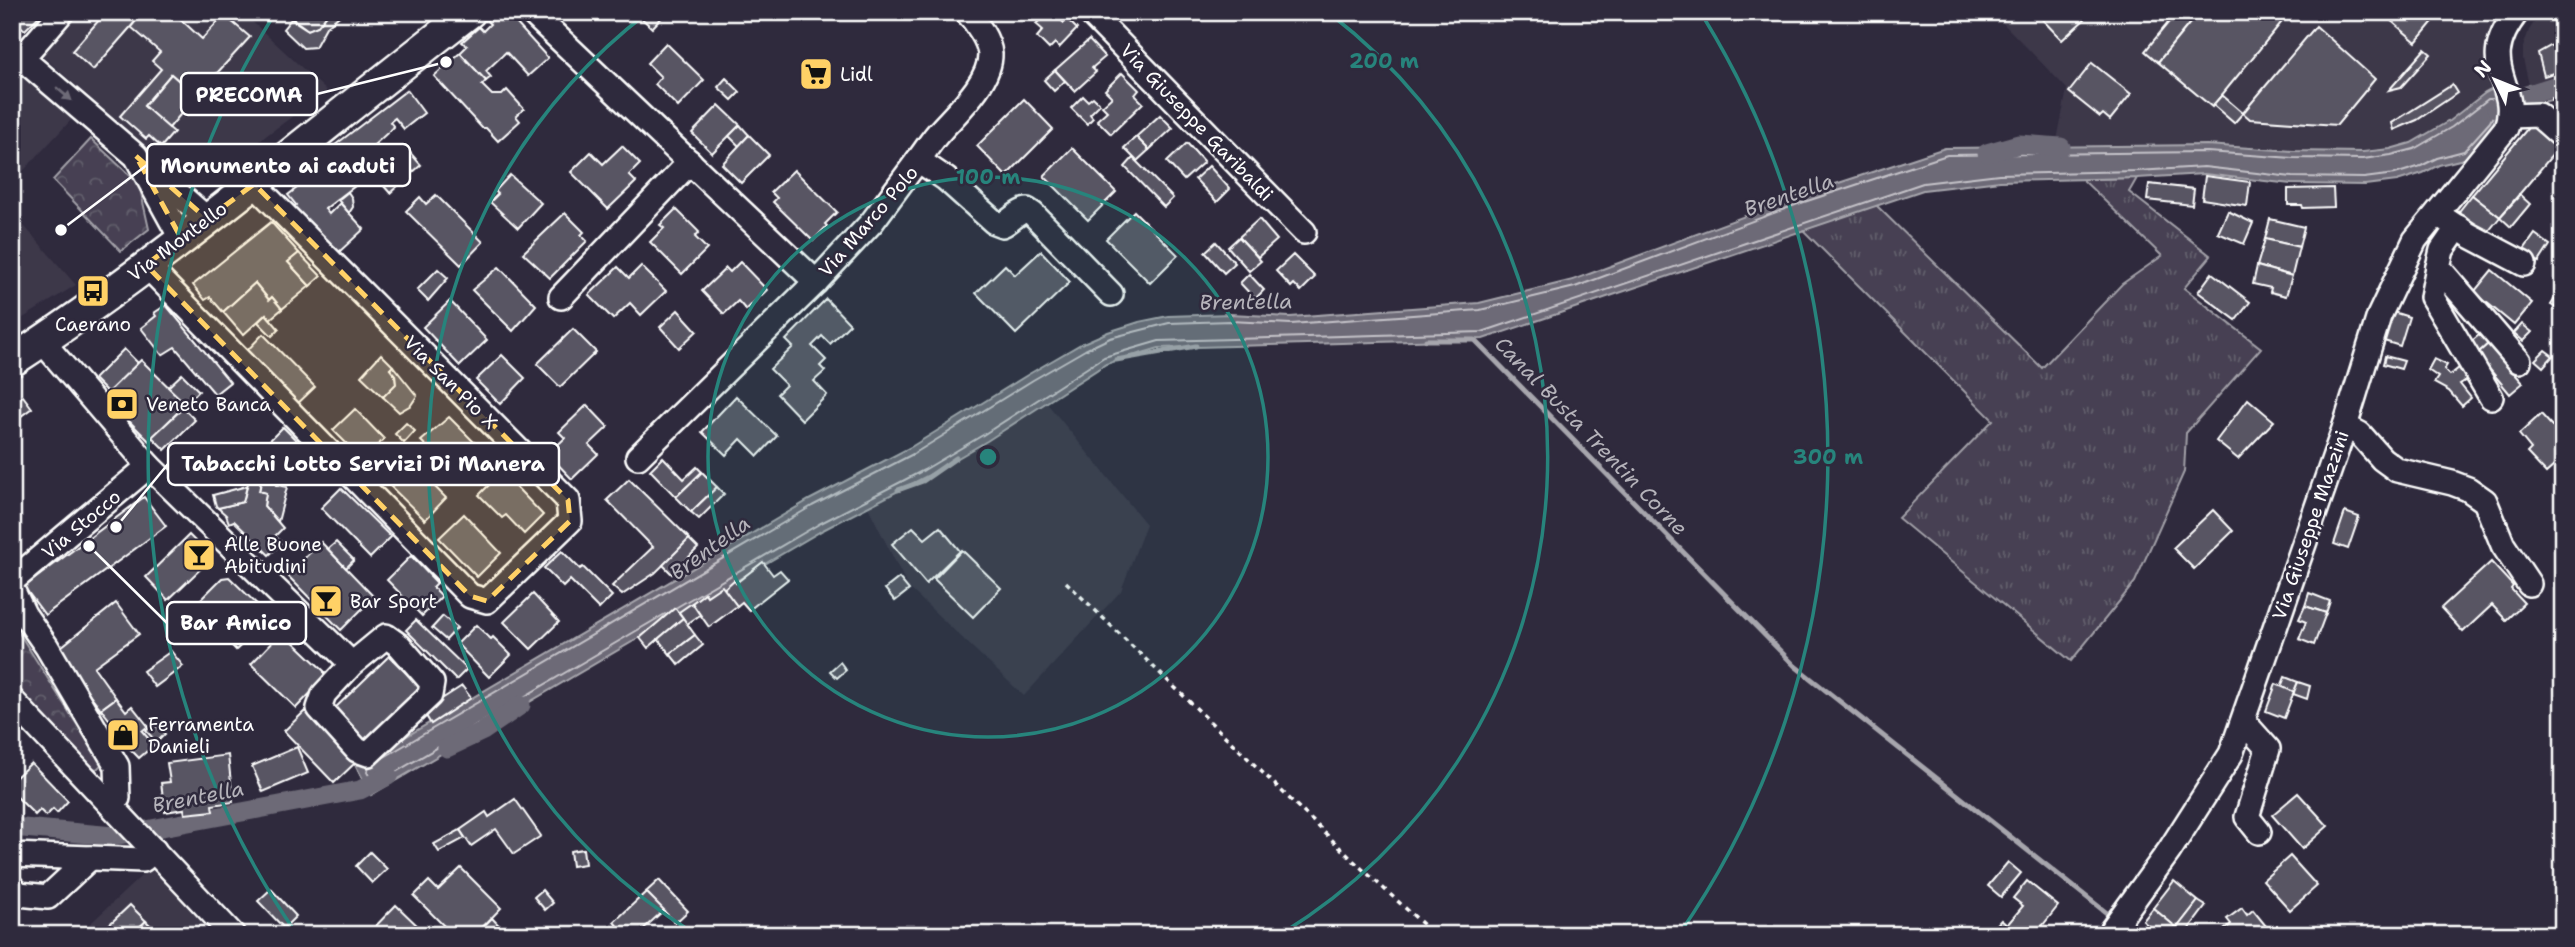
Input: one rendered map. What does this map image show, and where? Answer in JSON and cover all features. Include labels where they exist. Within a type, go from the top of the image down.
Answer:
[{"type":"main road","name":"Via Montello","points":[[12,361],[254,184],[453,18]]},
{"type":"street","points":[[62,12],[17,54],[207,219]]},
{"type":"street","name":"Via Marco Polo","points":[[531,12],[816,282]]},
{"type":"street","points":[[918,160],[939,132],[971,99],[983,77],[990,55],[984,37],[967,12]]},
{"type":"street","name":"Via Giuseppe Garibaldi","points":[[1089,12],[1304,232]]},
{"type":"street","points":[[2517,12],[2498,47],[2497,62],[2510,112],[2538,115],[2563,137]]},
{"type":"street","name":"Via Giuseppe Mazzini","points":[[2108,935],[2169,851],[2231,754],[2345,426],[2379,316],[2415,240],[2500,138],[2510,112]]},
{"type":"street","points":[[136,156],[181,238]]},
{"type":"street","name":"Via Marco Polo","points":[[638,457],[816,282],[872,222],[918,160],[946,179],[994,222],[1002,225],[1020,211],[1027,210],[1111,294]]},
{"type":"street","points":[[561,297],[690,162]]},
{"type":"street","name":"Via San Pio X","points":[[146,265],[470,596],[487,601],[570,521],[569,500],[254,184]]},
{"type":"street","points":[[2437,214],[2524,264]]},
{"type":"street","points":[[2458,227],[2442,250],[2432,297],[2491,397]]},
{"type":"street","points":[[2438,267],[2519,361]]},
{"type":"street","points":[[42,341],[149,466],[352,664]]},
{"type":"street","points":[[2345,426],[2360,434],[2382,459],[2397,470],[2452,483],[2468,489],[2484,501],[2503,545],[2529,584]]},
{"type":"street","name":"Via Stocco","points":[[12,581],[149,466]]},
{"type":"street","points":[[12,589],[24,614],[47,647],[117,766],[118,798],[115,808]]},
{"type":"street","points":[[386,636],[400,646],[432,683],[430,695],[368,754],[357,750],[319,708],[324,694],[352,664],[386,636]]},
{"type":"street","points":[[12,700],[233,935]]},
{"type":"street","points":[[2242,721],[2268,749],[2246,817],[2259,832]]},
{"type":"street","points":[[12,855],[143,860],[147,842]]},
{"type":"street","points":[[12,887],[19,894],[48,897],[90,858]]},
{"type":"path","points":[[1066,582],[1359,866],[1435,935]]},
{"type":"highlighted area","points":[[136,156],[207,219],[254,184],[568,500],[570,521],[487,601],[470,596],[146,265],[181,238]]},
{"type":"shaded area","points":[[70,12],[242,12],[327,91],[202,183],[187,183],[37,51]]},
{"type":"shaded area","points":[[1992,12],[2508,12],[2500,85],[2485,93],[2449,121],[2411,143],[2363,152],[2293,151],[2207,145],[2056,145],[2067,89]]},
{"type":"shaded area","points":[[2541,12],[2563,12],[2563,78],[2529,85],[2523,47],[2529,30]]},
{"type":"shaded area","points":[[12,67],[72,119],[12,183]]},
{"type":"shaded area","points":[[12,212],[76,285],[12,325]]},
{"type":"shaded area","points":[[1046,402],[1146,524],[1121,591],[1024,696],[908,587],[868,507],[987,441]]},
{"type":"shaded area","points":[[153,865],[220,935],[78,935]]},
{"type":"green space","points":[[2563,78],[2563,97],[2530,105],[2529,85]]},
{"type":"green space","points":[[91,139],[139,184],[149,229],[121,251],[53,180]]},
{"type":"green space","points":[[2137,178],[2129,192],[2211,256],[2184,288],[2261,348],[2186,433],[2184,472],[2135,582],[2071,661],[1898,518],[1993,420],[1803,230],[1876,205],[2042,368],[2122,284],[2162,256],[2082,179]]},
{"type":"green space","points":[[12,622],[102,764],[97,769],[87,767],[12,686]]},
{"type":"water","points":[[2500,85],[2503,98],[2496,126],[2468,158],[2439,165],[2397,181],[2365,185],[2291,184],[2204,174],[2000,181],[1923,190],[1483,339],[1159,348],[1106,364],[987,441],[927,476],[823,530],[371,795],[356,766],[809,500],[911,447],[1081,344],[1139,322],[1168,316],[1230,314],[1290,317],[1479,303],[1573,280],[1796,197],[1945,148],[2207,145],[2293,151],[2363,152],[2390,149],[2411,143],[2449,121],[2485,93]]},
{"type":"building","points":[[12,12],[43,12],[25,30],[12,19]]},
{"type":"building","points":[[106,12],[125,12],[136,21],[93,70],[72,51]]},
{"type":"building","points":[[125,12],[180,12],[177,16],[202,39],[224,15],[250,37],[196,96],[171,74],[144,106],[174,132],[161,147],[149,136],[146,139],[120,116],[161,69],[152,61],[160,52],[131,27],[136,21]]},
{"type":"building","points":[[284,12],[329,12],[318,26],[308,30]]},
{"type":"building","points":[[329,12],[344,12],[326,27],[315,47],[303,48],[283,29],[291,19],[308,30],[318,26]]},
{"type":"building","points":[[495,12],[506,12],[548,58],[528,76],[506,52],[486,71],[491,77],[486,81],[460,53],[467,46],[462,42],[479,27],[483,31],[490,24],[486,20]]},
{"type":"building","points":[[635,12],[667,12],[652,28]]},
{"type":"building","points":[[1047,12],[1053,12],[1064,23],[1067,19],[1077,29],[1059,48],[1055,43],[1049,49],[1037,37],[1043,30],[1036,24]]},
{"type":"building","points":[[2035,12],[2079,12],[2085,19],[2062,40]]},
{"type":"building","points":[[2177,12],[2199,12],[2158,62],[2145,51]]},
{"type":"building","points":[[2199,12],[2290,12],[2212,107],[2158,62]]},
{"type":"building","points":[[2381,12],[2441,12],[2416,42]]},
{"type":"building","points":[[2316,26],[2375,79],[2337,125],[2250,119],[2243,113]]},
{"type":"building","points":[[2563,39],[2563,70],[2544,76],[2538,53]]},
{"type":"building","points":[[1089,40],[1105,57],[1092,68],[1096,72],[1075,91],[1055,70]]},
{"type":"building","points":[[666,43],[704,80],[678,107],[655,84],[661,77],[647,63]]},
{"type":"building","points":[[2425,49],[2431,54],[2401,87],[2389,90]]},
{"type":"building","points":[[460,53],[486,81],[482,85],[492,95],[502,95],[507,90],[524,109],[516,116],[520,121],[498,141],[486,128],[482,128],[434,76]]},
{"type":"building","points":[[2092,63],[2131,94],[2110,120],[2103,114],[2100,117],[2069,92]]},
{"type":"building","points":[[1055,70],[1065,81],[1054,91],[1044,80]]},
{"type":"building","points":[[1122,73],[1139,90],[1135,95],[1143,103],[1111,134],[1097,120],[1107,111],[1102,106],[1112,97],[1105,90]]},
{"type":"building","points":[[171,74],[196,96],[169,128],[144,106]]},
{"type":"building","points":[[726,78],[740,92],[732,100],[718,87]]},
{"type":"building","points":[[2452,85],[2457,93],[2417,120],[2394,130],[2392,123]]},
{"type":"building","points":[[407,90],[424,113],[404,129],[395,118],[390,122],[394,127],[353,164],[335,145]]},
{"type":"building","points":[[2222,95],[2243,113],[2234,123],[2213,105]]},
{"type":"building","points":[[1083,96],[1088,101],[1093,97],[1100,104],[1090,114],[1093,118],[1087,124],[1071,108]]},
{"type":"building","points":[[1024,99],[1053,129],[1006,176],[977,146]]},
{"type":"building","points":[[719,105],[740,125],[712,153],[692,133]]},
{"type":"building","points":[[1160,115],[1173,128],[1149,150],[1136,137]]},
{"type":"building","points":[[2532,123],[2560,146],[2500,217],[2472,195]]},
{"type":"building","points":[[740,125],[749,135],[739,146],[729,136]]},
{"type":"building","points":[[749,135],[769,155],[741,183],[722,164]]},
{"type":"building","points":[[1136,137],[1149,150],[1137,161],[1124,148]]},
{"type":"building","points":[[1187,143],[1204,162],[1184,180],[1167,162]]},
{"type":"building","points":[[622,146],[640,164],[629,175],[636,182],[608,209],[571,172],[591,152],[603,164]]},
{"type":"building","points":[[406,148],[421,165],[390,193],[368,168],[388,150],[395,158]]},
{"type":"building","points":[[1072,148],[1116,192],[1088,220],[1044,176]]},
{"type":"building","points":[[340,150],[364,179],[325,209],[329,214],[340,203],[364,229],[338,253],[306,223],[288,195]]},
{"type":"building","points":[[1133,158],[1173,198],[1164,207],[1125,167]]},
{"type":"building","points":[[1209,166],[1230,189],[1217,202],[1195,179]]},
{"type":"building","points":[[794,170],[837,212],[813,241],[773,202],[777,198],[771,192]]},
{"type":"building","points":[[510,175],[541,203],[518,228],[490,202],[498,194],[495,191]]},
{"type":"building","points":[[2205,176],[2250,182],[2247,206],[2202,199]]},
{"type":"building","points":[[2149,184],[2194,189],[2192,205],[2147,200]]},
{"type":"building","points":[[2333,188],[2334,207],[2303,208],[2302,205],[2288,205],[2288,189]]},
{"type":"building","points":[[348,192],[353,207],[349,213],[338,200]]},
{"type":"building","points":[[436,195],[483,242],[461,265],[406,211],[420,197],[426,204]]},
{"type":"building","points":[[2472,195],[2500,217],[2484,237],[2457,214]]},
{"type":"building","points":[[2520,195],[2530,204],[2511,227],[2500,217]]},
{"type":"building","points":[[676,209],[699,232],[695,237],[707,249],[682,274],[650,242],[664,228],[660,225]]},
{"type":"building","points":[[1134,211],[1178,255],[1150,283],[1106,239]]},
{"type":"building","points":[[2228,211],[2253,223],[2244,244],[2218,233]]},
{"type":"building","points":[[565,213],[584,232],[581,235],[587,241],[550,278],[523,253]]},
{"type":"building","points":[[1259,219],[1277,240],[1258,257],[1239,237]]},
{"type":"building","points":[[2270,219],[2304,227],[2299,247],[2265,239]]},
{"type":"building","points":[[271,222],[299,253],[288,262],[310,286],[282,309],[272,297],[269,300],[255,283],[223,312],[210,297],[205,300],[193,285]]},
{"type":"building","points":[[2535,234],[2550,245],[2539,262],[2523,251]]},
{"type":"building","points":[[1239,237],[1261,261],[1249,271],[1228,247]]},
{"type":"building","points":[[2265,239],[2299,247],[2292,276],[2257,266]]},
{"type":"building","points":[[1216,242],[1235,263],[1224,273],[1205,252]]},
{"type":"building","points":[[1041,251],[1070,282],[1016,334],[976,293],[1005,265],[1015,275]]},
{"type":"building","points":[[299,253],[321,276],[310,286],[288,262]]},
{"type":"building","points":[[1293,255],[1315,277],[1301,291],[1294,284],[1291,287],[1276,271]]},
{"type":"building","points":[[740,262],[767,290],[746,310],[738,301],[724,314],[702,291],[726,268],[730,272]]},
{"type":"building","points":[[641,266],[666,291],[641,315],[630,303],[613,319],[589,295],[618,267],[629,278]]},
{"type":"building","points":[[2257,266],[2292,276],[2286,296],[2270,292],[2271,288],[2253,284]]},
{"type":"building","points":[[499,267],[536,305],[513,331],[472,290]]},
{"type":"building","points":[[438,269],[448,278],[428,301],[417,290]]},
{"type":"building","points":[[2492,270],[2532,303],[2514,325],[2474,292]]},
{"type":"building","points":[[2212,273],[2250,302],[2236,320],[2198,292]]},
{"type":"building","points":[[1249,274],[1264,290],[1255,299],[1240,283]]},
{"type":"building","points":[[255,283],[269,300],[272,297],[282,309],[270,319],[266,314],[243,335],[223,312]]},
{"type":"building","points":[[2563,288],[2563,312],[2551,305]]},
{"type":"building","points":[[826,299],[850,324],[830,344],[822,336],[812,346],[826,360],[820,366],[825,371],[814,381],[827,395],[802,420],[777,394],[786,385],[770,369],[793,347],[786,340]]},
{"type":"building","points":[[450,301],[487,340],[460,366],[423,327]]},
{"type":"building","points":[[166,305],[230,382],[215,394],[175,347],[162,355],[141,328],[156,316],[154,313]]},
{"type":"building","points":[[678,310],[697,331],[679,348],[660,327]]},
{"type":"building","points":[[2393,312],[2409,317],[2400,346],[2384,341]]},
{"type":"building","points":[[266,314],[279,329],[272,336],[258,322]]},
{"type":"building","points":[[2522,324],[2532,332],[2523,341],[2514,333]]},
{"type":"building","points":[[573,329],[596,352],[560,387],[537,364]]},
{"type":"building","points":[[263,334],[315,387],[291,410],[240,358]]},
{"type":"building","points":[[2479,335],[2488,344],[2477,354],[2468,344]]},
{"type":"building","points":[[2488,344],[2523,383],[2510,394],[2477,354]]},
{"type":"building","points":[[124,349],[138,363],[108,393],[94,379]]},
{"type":"building","points":[[2545,350],[2553,356],[2543,367],[2535,360]]},
{"type":"building","points":[[381,354],[393,366],[390,369],[395,375],[396,384],[383,397],[361,376]]},
{"type":"building","points":[[502,355],[525,378],[500,404],[476,380]]},
{"type":"building","points":[[2385,356],[2404,361],[2401,369],[2383,364]]},
{"type":"building","points":[[2434,359],[2447,365],[2444,370],[2450,375],[2459,368],[2468,379],[2460,384],[2471,398],[2462,406],[2449,391],[2434,383],[2438,377],[2428,370]]},
{"type":"building","points":[[141,360],[186,404],[149,441],[104,396]]},
{"type":"building","points":[[393,366],[417,396],[411,405],[399,412],[383,397],[396,384],[395,375],[390,369]]},
{"type":"building","points":[[182,374],[199,391],[186,404],[168,387]]},
{"type":"building","points":[[23,396],[32,408],[17,419],[12,412],[12,403]]},
{"type":"building","points":[[736,396],[777,436],[758,456],[741,439],[726,455],[702,432]]},
{"type":"building","points":[[2248,399],[2274,421],[2238,459],[2216,441]]},
{"type":"building","points":[[587,405],[608,427],[589,445],[598,454],[572,479],[548,454],[565,438],[559,432]]},
{"type":"building","points":[[183,408],[195,420],[165,450],[152,437]]},
{"type":"building","points":[[355,409],[384,439],[363,460],[333,430]]},
{"type":"building","points":[[2541,414],[2563,438],[2563,458],[2546,473],[2527,453],[2531,449],[2519,434]]},
{"type":"building","points":[[449,417],[481,449],[456,475],[421,441]]},
{"type":"building","points":[[406,423],[415,431],[404,443],[395,434]]},
{"type":"building","points":[[283,427],[313,457],[290,480],[260,450]]},
{"type":"building","points":[[663,457],[684,479],[697,467],[702,472],[676,497],[650,470]]},
{"type":"building","points":[[408,460],[446,498],[425,520],[386,482]]},
{"type":"building","points":[[502,472],[543,515],[524,534],[506,515],[502,518],[479,495]]},
{"type":"building","points":[[702,472],[717,487],[691,512],[676,497]]},
{"type":"building","points":[[266,475],[277,478],[276,485],[287,487],[278,522],[264,506],[266,493],[259,491]]},
{"type":"building","points":[[249,479],[261,482],[259,491],[266,493],[264,506],[283,528],[275,536],[282,543],[269,555],[234,521],[229,523],[226,515],[218,508],[243,502]]},
{"type":"building","points":[[629,479],[690,539],[655,573],[622,595],[612,586],[653,547],[607,500]]},
{"type":"building","points":[[247,486],[243,502],[218,508],[216,506],[213,495]]},
{"type":"building","points":[[717,487],[724,494],[699,519],[691,512]]},
{"type":"building","points":[[341,488],[391,537],[370,558],[321,508]]},
{"type":"building","points":[[144,497],[166,526],[45,615],[24,587]]},
{"type":"building","points":[[2213,510],[2233,531],[2194,569],[2173,548]]},
{"type":"building","points":[[2345,512],[2359,517],[2348,549],[2334,544]]},
{"type":"building","points":[[464,514],[501,553],[477,577],[439,538]]},
{"type":"building","points":[[913,527],[925,539],[940,527],[960,551],[926,584],[892,544]]},
{"type":"building","points":[[189,535],[212,558],[168,600],[146,577]]},
{"type":"building","points":[[689,539],[698,548],[672,574],[663,565]]},
{"type":"building","points":[[321,542],[374,597],[341,630],[287,575]]},
{"type":"building","points":[[336,542],[354,560],[346,568],[328,549]]},
{"type":"building","points":[[962,550],[1001,588],[973,617],[934,579]]},
{"type":"building","points":[[562,551],[580,569],[583,567],[612,596],[599,609],[570,580],[563,587],[544,568]]},
{"type":"building","points":[[411,556],[437,583],[433,587],[442,596],[422,616],[387,580]]},
{"type":"building","points":[[763,562],[773,575],[780,570],[788,579],[749,610],[742,602],[737,606],[724,589]]},
{"type":"building","points":[[2491,562],[2524,603],[2506,620],[2492,605],[2463,632],[2441,608]]},
{"type":"building","points":[[229,577],[266,613],[266,622],[236,650],[194,606],[222,578]]},
{"type":"building","points":[[899,578],[909,590],[895,601],[885,589]]},
{"type":"building","points":[[722,586],[737,606],[709,627],[692,603],[705,593],[707,596]]},
{"type":"building","points":[[2309,593],[2330,601],[2326,613],[2305,606]]},
{"type":"building","points":[[533,594],[559,622],[531,649],[504,622]]},
{"type":"building","points":[[116,603],[139,634],[94,667],[116,698],[101,709],[56,651]]},
{"type":"building","points":[[692,603],[700,615],[687,624],[679,612]]},
{"type":"building","points":[[2305,606],[2326,613],[2314,645],[2299,639],[2306,622],[2299,619]]},
{"type":"building","points":[[675,608],[683,618],[648,648],[640,638]]},
{"type":"building","points":[[443,616],[457,628],[446,640],[432,628]]},
{"type":"building","points":[[683,618],[695,635],[670,654],[658,639]]},
{"type":"building","points":[[416,620],[467,669],[456,680],[406,630]]},
{"type":"building","points":[[476,625],[511,655],[489,677],[457,644]]},
{"type":"building","points":[[286,635],[324,671],[324,679],[296,708],[251,664],[278,636]]},
{"type":"building","points":[[695,635],[703,645],[679,665],[670,654]]},
{"type":"building","points":[[171,651],[183,666],[155,687],[143,671]]},
{"type":"building","points":[[389,656],[421,688],[364,744],[332,711]]},
{"type":"building","points":[[840,662],[846,670],[837,678],[830,671]]},
{"type":"building","points":[[2285,677],[2298,682],[2294,692],[2281,687]]},
{"type":"building","points":[[2298,682],[2310,686],[2307,699],[2293,694]]},
{"type":"building","points":[[2276,684],[2294,692],[2284,718],[2266,711]]},
{"type":"building","points":[[462,686],[471,698],[431,724],[423,711]]},
{"type":"building","points":[[116,698],[126,711],[132,706],[148,726],[142,731],[154,745],[139,758],[108,726],[112,723],[101,709]]},
{"type":"building","points":[[305,711],[355,763],[334,783],[284,731]]},
{"type":"building","points":[[153,723],[165,734],[157,742],[146,731]]},
{"type":"building","points":[[297,747],[308,773],[263,792],[252,766]]},
{"type":"building","points":[[228,755],[233,802],[212,805],[213,811],[185,814],[184,809],[165,812],[161,783],[170,782],[167,763]]},
{"type":"building","points":[[31,763],[68,801],[57,813],[53,809],[46,816],[40,810],[35,815],[12,792],[12,781]]},
{"type":"building","points":[[2298,793],[2328,826],[2302,849],[2272,815]]},
{"type":"building","points":[[515,799],[541,836],[514,854],[496,829],[471,846],[460,830],[486,812],[489,817]]},
{"type":"building","points":[[460,830],[465,838],[439,852],[434,844]]},
{"type":"building","points":[[583,849],[585,864],[572,866],[570,851]]},
{"type":"building","points":[[370,852],[387,869],[372,883],[356,866]]},
{"type":"building","points":[[2290,856],[2317,886],[2290,910],[2263,880]]},
{"type":"building","points":[[2008,862],[2021,873],[2001,897],[1988,886]]},
{"type":"building","points":[[461,868],[501,908],[475,935],[453,935],[414,896],[429,881],[438,890]]},
{"type":"building","points":[[659,880],[688,911],[675,923],[646,892]]},
{"type":"building","points":[[2027,881],[2058,906],[2035,935],[2000,935],[1993,929],[2001,920],[2007,925],[2023,906],[2013,898]]},
{"type":"building","points":[[2174,881],[2198,901],[2177,928],[2153,908]]},
{"type":"building","points":[[271,889],[296,916],[284,928],[258,901]]},
{"type":"building","points":[[542,890],[553,903],[545,910],[534,897]]},
{"type":"building","points":[[646,892],[664,910],[637,935],[625,935],[614,922]]},
{"type":"building","points":[[2198,901],[2206,906],[2185,934],[2177,928]]},
{"type":"building","points":[[130,905],[146,921],[131,935],[98,935]]},
{"type":"building","points":[[396,905],[423,931],[419,935],[367,935]]},
{"type":"building","points":[[2153,908],[2177,928],[2171,935],[2158,935],[2143,921]]},
{"type":"building","points":[[2242,908],[2247,915],[2253,910],[2270,931],[2264,935],[2218,935],[2231,924],[2227,919]]},
{"type":"building","points":[[492,918],[508,935],[475,935]]},
{"type":"building","points":[[146,921],[160,935],[131,935]]},
{"type":"waterway","name":"Brentella","points":[[2496,108],[2508,101],[2563,83]]},
{"type":"waterway","name":"Brentella","points":[[1987,153],[2019,144],[2061,147]]},
{"type":"waterway","name":"Canal Busta Trentin Corne","points":[[1426,340],[1475,340],[1795,666],[2108,914]]},
{"type":"waterway","name":"Canal Busta Trentin Corne","points":[[1116,360],[1196,346]]},
{"type":"waterway","name":"Canal Busta Trentin Corne","points":[[898,490],[923,481],[956,458]]},
{"type":"waterway","name":"Brentella","points":[[447,748],[483,731],[521,705]]},
{"type":"waterway","name":"Brentella","points":[[12,827],[114,836],[360,790],[388,776]]},
{"type":"waterway","name":"Canal Busta Trentin Corne","points":[[2131,930],[2137,935]]},
{"type":"place","name":"PRECOMA","points":[[446,62]]},
{"type":"place","name":"Lidl","points":[[816,74]]},
{"type":"place","name":"Monumento ai caduti","points":[[61,230]]},
{"type":"place","name":"Caerano","points":[[93,291]]},
{"type":"place","name":"Veneto Banca","points":[[122,404]]},
{"type":"place","name":"Tabacchi Lotto Servizi Di Manera","points":[[116,527]]},
{"type":"place","name":"Bar Amico","points":[[89,546]]},
{"type":"place","name":"Alle Buone Abitudini","points":[[199,555]]},
{"type":"place","name":"Bar Sport","points":[[326,601]]},
{"type":"place","name":"Ferramenta Danieli","points":[[123,735]]}]
